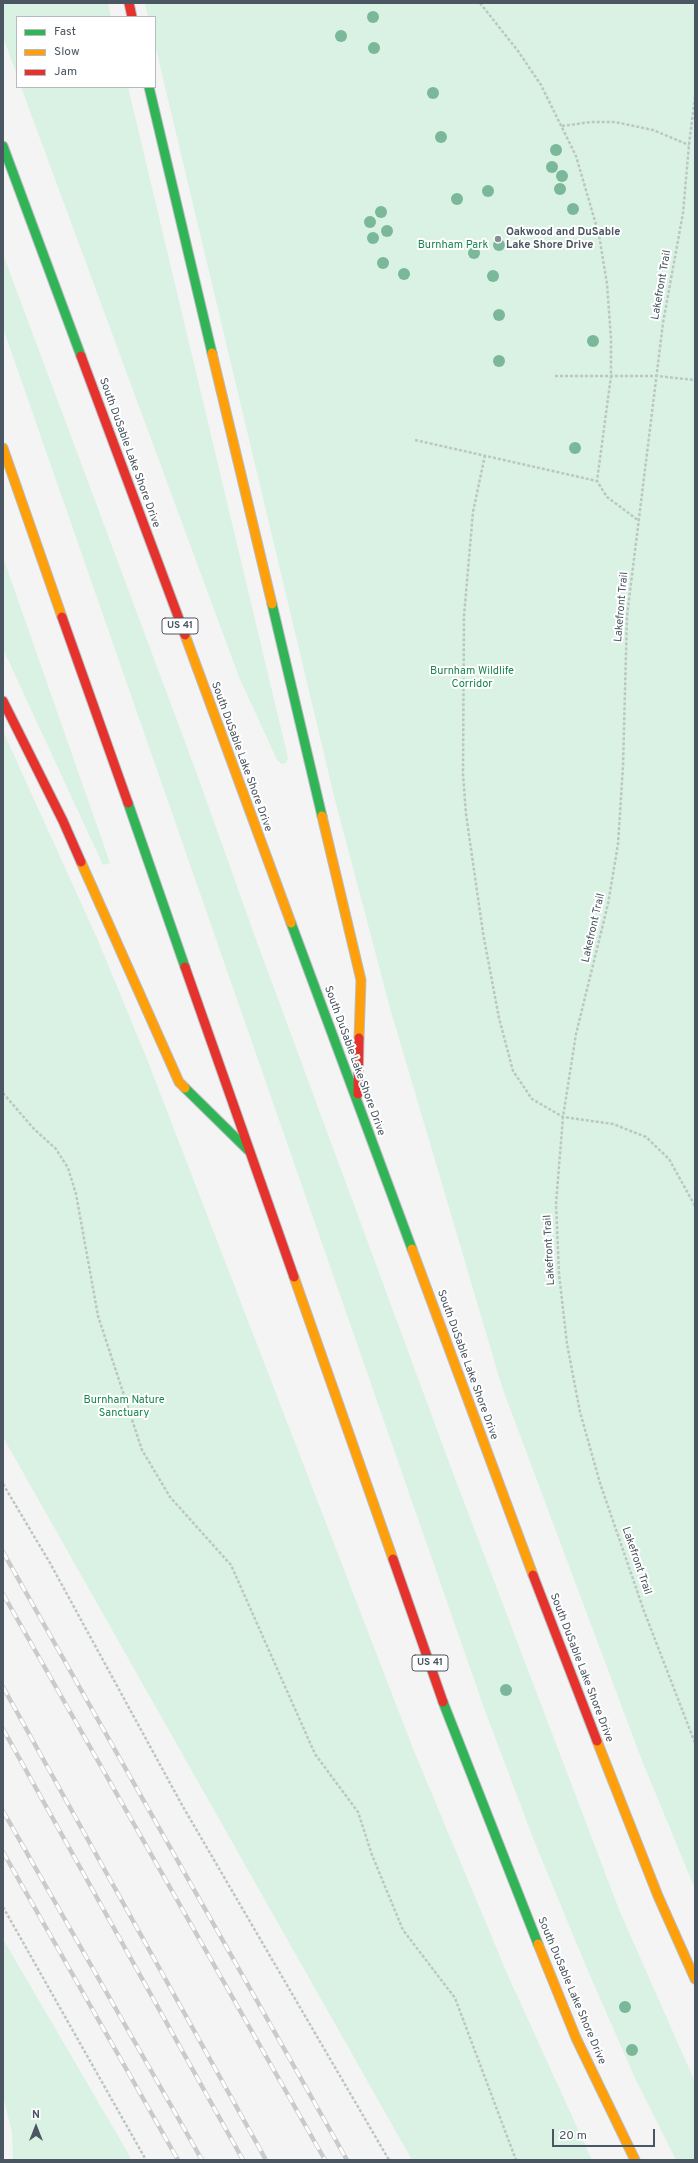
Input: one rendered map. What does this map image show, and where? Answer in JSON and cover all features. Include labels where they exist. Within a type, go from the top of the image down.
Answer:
[{"type":"highway","points":[[129,3],[132,16]]},
{"type":"highway","points":[[149,88],[361,980],[358,1105]]},
{"type":"highway","name":"South DuSable Lake Shore Drive","points":[[3,146],[557,1639],[658,1896],[695,1979]]},
{"type":"highway","name":"South DuSable Lake Shore Drive","points":[[3,448],[452,1728],[576,2038],[635,2160]]},
{"type":"highway","points":[[3,701],[62,821],[179,1082],[252,1155]]},
{"type":"path","points":[[480,3],[518,51],[537,80],[562,126],[576,156],[599,235],[607,284],[611,376],[597,480],[607,496],[639,521]]},
{"type":"path","name":"Lakefront Trail","points":[[695,97],[689,145],[684,213],[663,323],[627,616],[623,766],[618,844],[608,904],[576,1034],[563,1117],[556,1204],[558,1274],[567,1344],[580,1412],[600,1484],[644,1611],[695,1744]]},
{"type":"path","points":[[562,126],[591,122],[615,122],[653,130],[689,145]]},
{"type":"path","points":[[555,376],[657,376],[695,380]]},
{"type":"path","points":[[415,440],[597,480]]},
{"type":"path","points":[[485,456],[473,512],[464,616],[463,774],[466,814],[484,933],[499,1018],[513,1071],[532,1099],[563,1117],[613,1124],[646,1137],[669,1159],[695,1206]]},
{"type":"path","points":[[3,1093],[34,1129],[56,1149],[68,1168],[76,1194],[98,1316],[142,1450],[170,1497],[231,1565],[315,1754],[358,1812],[372,1855],[403,1930],[455,1998],[516,2160]]},
{"type":"path","points":[[3,1484],[50,1563],[182,1805],[389,2160]]},
{"type":"path","points":[[3,1907],[146,2160]]},
{"type":"green space","points":[[3,3],[108,3],[111,16],[16,16],[16,72],[3,37]]},
{"type":"green space","name":"Burnham Park","points":[[145,3],[695,3],[695,1889],[641,1758],[502,1387],[390,1008],[335,800],[156,49],[156,16],[148,16]]},
{"type":"green space","points":[[21,88],[128,88],[288,758],[286,763],[282,764],[277,760],[239,677]]},
{"type":"green space","points":[[3,254],[197,774],[254,934],[453,1473],[620,1912],[695,2082],[695,2160],[676,2160],[635,2078],[585,1964],[535,1843],[484,1708],[3,328]]},
{"type":"green space","points":[[3,557],[110,863],[103,865],[3,649]]},
{"type":"green space","name":"Burnham Nature Sanctuary","points":[[3,731],[97,938],[145,1054],[414,1751],[509,1978],[592,2160],[412,2160],[3,1437]]},
{"type":"green space","points":[[3,1939],[131,2160],[13,2160],[12,2132],[3,2096]]},
{"type":"railway","points":[[3,1552],[347,2160]]},
{"type":"railway","points":[[3,1594],[325,2160]]},
{"type":"railway","points":[[3,1687],[266,2160]]},
{"type":"railway","points":[[3,1729],[243,2160]]},
{"type":"railway","points":[[3,1811],[202,2160]]},
{"type":"railway","points":[[3,1852],[178,2160]]},
{"type":"traffic: fast","points":[[149,88],[212,353]]},
{"type":"traffic: fast","points":[[3,146],[81,356]]},
{"type":"traffic: fast","points":[[272,604],[322,816]]},
{"type":"traffic: fast","points":[[128,803],[185,967]]},
{"type":"traffic: fast","points":[[291,923],[412,1249]]},
{"type":"traffic: fast","points":[[185,1088],[248,1150]]},
{"type":"traffic: fast","points":[[443,1702],[538,1944]]},
{"type":"traffic: slow","points":[[212,353],[272,604]]},
{"type":"traffic: slow","points":[[3,448],[62,617]]},
{"type":"traffic: slow","points":[[185,635],[291,923]]},
{"type":"traffic: slow","points":[[322,816],[361,980],[359,1038]]},
{"type":"traffic: slow","points":[[81,862],[179,1082],[185,1088]]},
{"type":"traffic: slow","points":[[412,1249],[533,1575]]},
{"type":"traffic: slow","points":[[294,1277],[393,1559]]},
{"type":"traffic: slow","points":[[597,1741],[658,1896],[695,1979]]},
{"type":"traffic: slow","points":[[538,1944],[576,2038],[635,2160]]},
{"type":"traffic: jam","points":[[129,3],[132,16]]},
{"type":"traffic: jam","points":[[81,356],[185,635]]},
{"type":"traffic: jam","points":[[62,617],[128,803]]},
{"type":"traffic: jam","points":[[3,701],[63,821],[81,862]]},
{"type":"traffic: jam","points":[[185,967],[294,1277]]},
{"type":"traffic: jam","points":[[358,1094],[359,1038]]},
{"type":"traffic: jam","points":[[393,1559],[443,1702]]},
{"type":"traffic: jam","points":[[533,1575],[597,1741]]},
{"type":"place","name":"Oakwood and DuSable Lake Shore Drive","points":[[498,239]]},
{"type":"park label","name":"Burnham Wildlife Corridor","points":[[472,678]]}]
